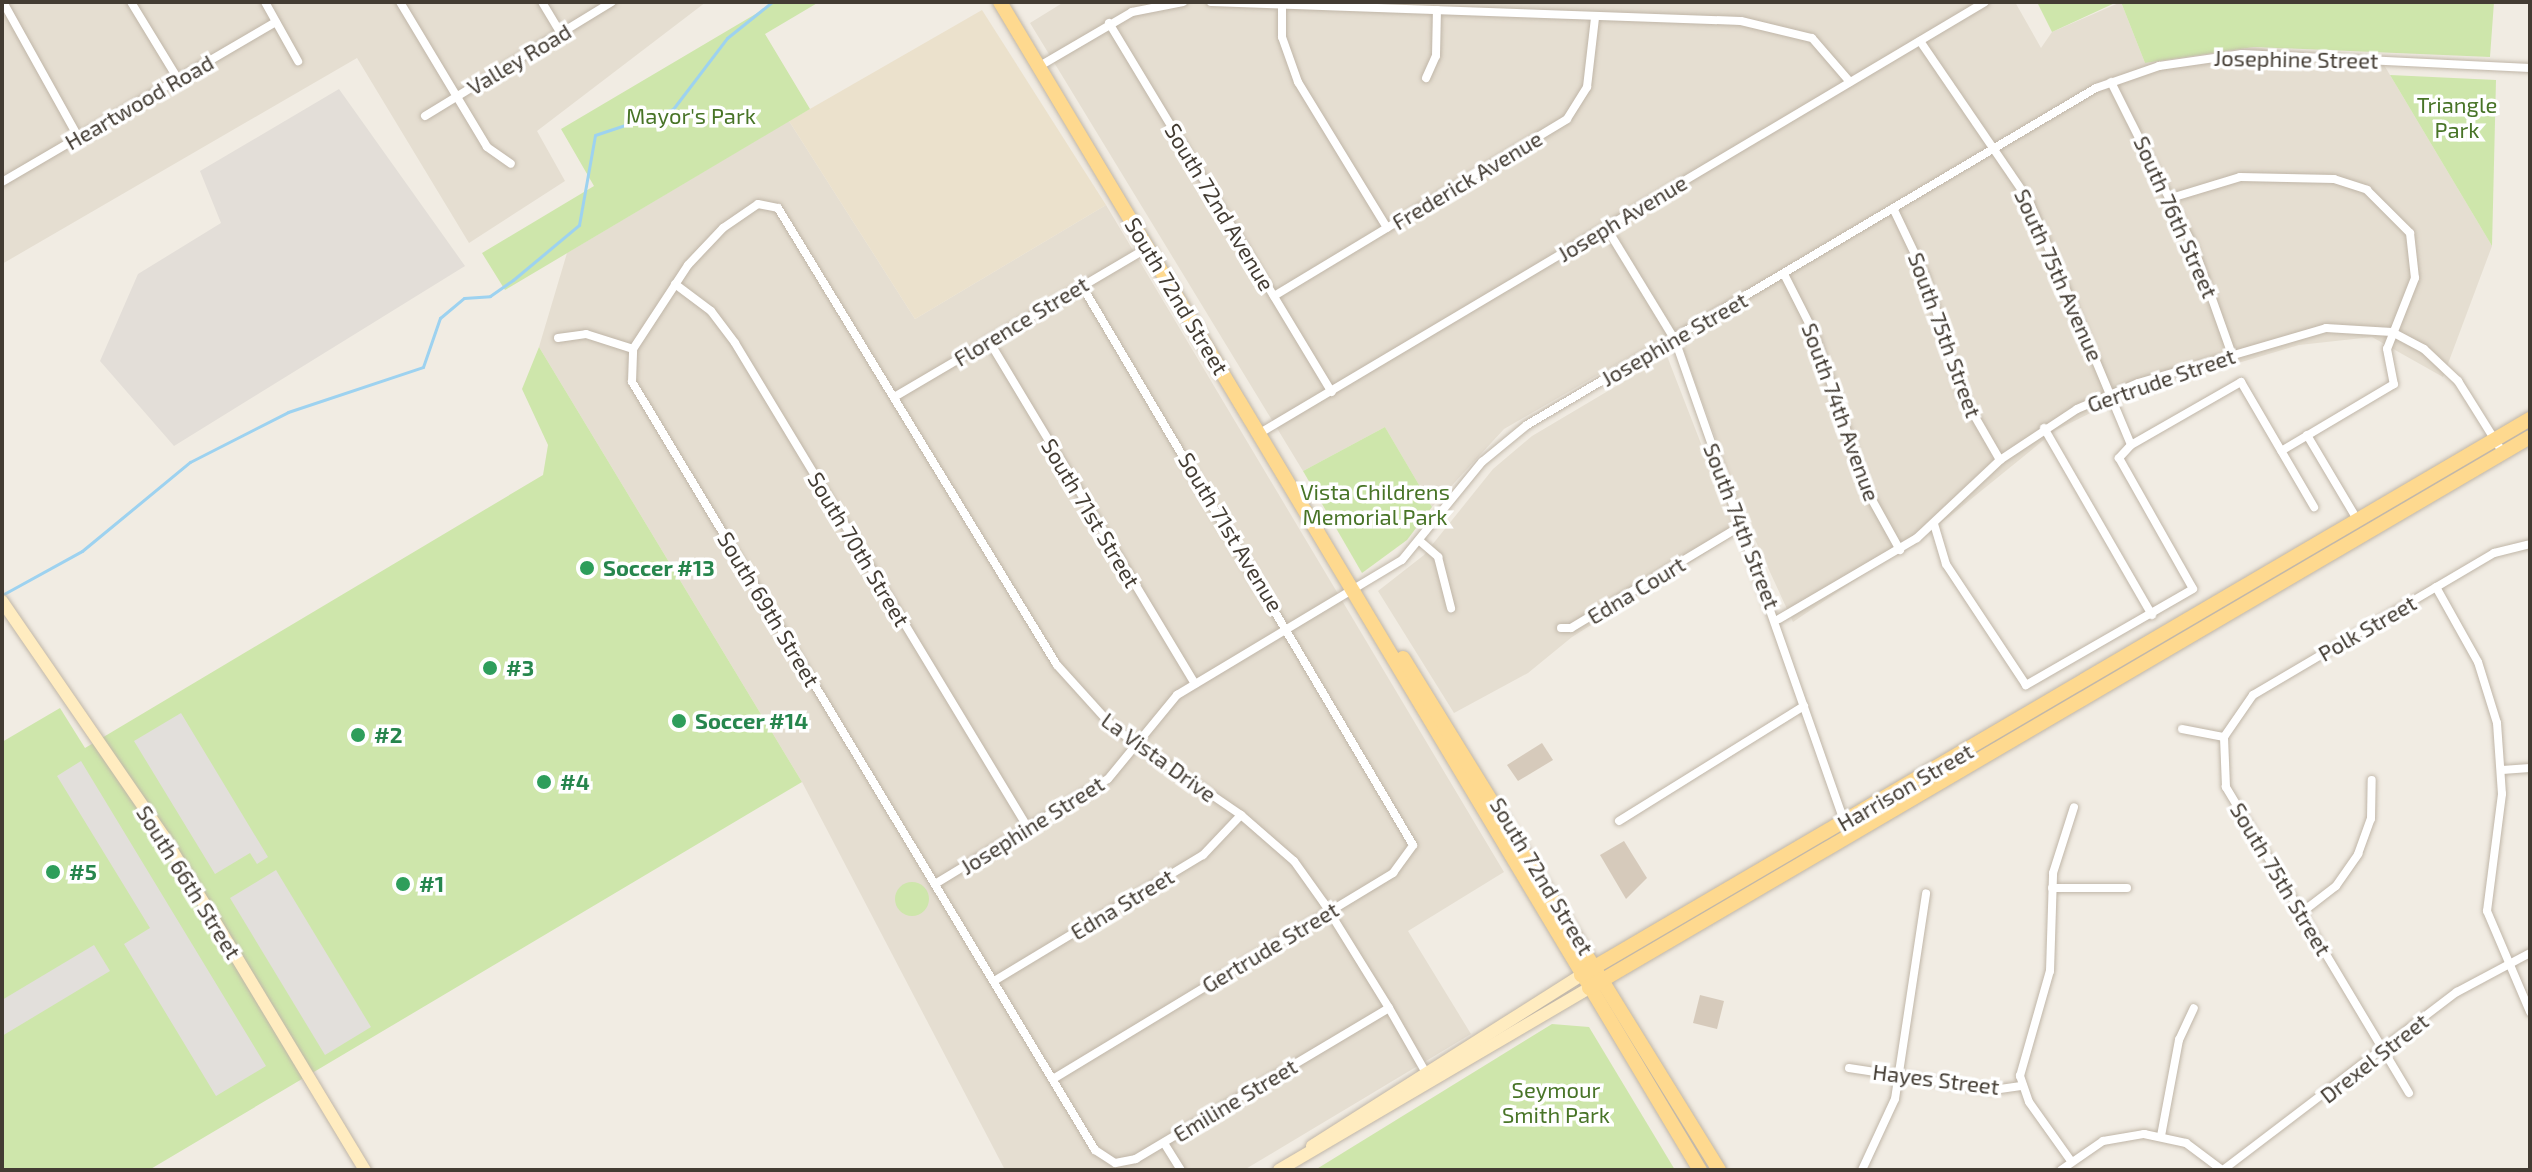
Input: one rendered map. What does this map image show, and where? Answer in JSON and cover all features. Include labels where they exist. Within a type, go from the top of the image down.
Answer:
[{"type":"main road","name":"South 72nd Street","points":[[1000,2],[1700,1170]]},
{"type":"main road","name":"Harrison Street","points":[[1283,1168],[1425,1070],[1585,982],[1844,822],[2530,419]]},
{"type":"main road","name":"Harrison Street","points":[[1600,973],[1851,837],[2530,437]]},
{"type":"main road","name":"South 72nd Street","points":[[1353,590],[1500,805],[1719,1170]]},
{"type":"main road","name":"South 66th Street","points":[[3,602],[164,837],[365,1170]]},
{"type":"main road","name":"Harrison Street","points":[[1283,1168],[1432,1082],[1585,982]]},
{"type":"street","points":[[3,2],[78,137]]},
{"type":"street","points":[[131,2],[178,79]]},
{"type":"street","points":[[265,2],[298,61]]},
{"type":"street","points":[[400,2],[487,147],[511,164]]},
{"type":"street","points":[[542,2],[561,34]]},
{"type":"street","name":"Valley Road","points":[[425,116],[612,2]]},
{"type":"street","points":[[1038,67],[1109,23],[1183,2]]},
{"type":"street","points":[[1211,2],[1282,2],[1787,28],[1828,51],[1850,82]]},
{"type":"street","points":[[1282,2],[1282,37],[1298,82],[1387,228]]},
{"type":"street","name":"Joseph Avenue","points":[[1260,433],[1985,2]]},
{"type":"street","points":[[1426,78],[1436,56],[1437,10]]},
{"type":"street","name":"Frederick Avenue","points":[[1274,296],[1567,119],[1587,87],[1595,18]]},
{"type":"street","name":"Heartwood Road","points":[[2,182],[276,22]]},
{"type":"street","name":"South 72nd Avenue","points":[[1109,23],[1332,392]]},
{"type":"street","name":"South 75th Avenue","points":[[1920,41],[1997,149],[2029,201],[2131,445]]},
{"type":"street","name":"Josephine Street","points":[[935,884],[1108,779],[1164,707],[1195,684],[1353,590],[1421,542],[1506,440],[1893,208],[2111,82],[2171,63],[2242,54],[2530,68]]},
{"type":"street","name":"South 76th Street","points":[[2111,82],[2171,198],[2232,355]]},
{"type":"street","points":[[2171,198],[2240,177],[2334,179],[2367,190],[2394,210],[2415,256],[2415,278],[2392,332],[2394,384],[2281,451]]},
{"type":"street","name":"La Vista Drive","points":[[675,284],[717,234],[765,203],[782,213],[1057,665],[1136,745],[1241,815],[1294,861],[1329,911],[1432,1082]]},
{"type":"street","name":"South 75th Street","points":[[1893,208],[1925,275],[1963,396],[2000,460]]},
{"type":"street","name":"South 74th Street","points":[[1606,227],[1675,340],[1741,526],[1779,619],[1804,706],[1851,837]]},
{"type":"street","name":"Florence Street","points":[[896,396],[1147,248]]},
{"type":"street","name":"South 74th Avenue","points":[[1784,274],[1815,335],[1866,489],[1900,550]]},
{"type":"street","points":[[558,338],[586,334],[633,349],[675,284]]},
{"type":"street","name":"South 70th Street","points":[[675,284],[729,334],[1028,828]]},
{"type":"street","name":"South 71st Avenue","points":[[1082,286],[1379,780]]},
{"type":"street","name":"Gertrude Street","points":[[1779,619],[1900,550],[1934,524],[2000,460],[2044,428],[2111,394],[2326,328],[2392,332]]},
{"type":"street","points":[[2392,332],[2458,381],[2503,453]]},
{"type":"street","name":"South 71st Street","points":[[989,341],[1195,684]]},
{"type":"street","name":"South 69th Street","points":[[633,349],[629,370],[637,392],[1086,1135]]},
{"type":"street","points":[[1934,524],[1946,564],[2026,685],[2190,593],[2193,579],[2119,458],[2131,445],[2241,382],[2314,507]]},
{"type":"street","points":[[2044,428],[2152,615]]},
{"type":"street","points":[[2307,435],[2358,521]]},
{"type":"street","name":"Edna Court","points":[[1561,628],[1571,628],[1741,526]]},
{"type":"street","points":[[1421,542],[1438,557],[1451,608]]},
{"type":"street","name":"Polk Street","points":[[2224,737],[2253,695],[2494,553],[2530,544]]},
{"type":"street","points":[[2436,587],[2485,681],[2502,770],[2486,898],[2507,965],[2530,1012]]},
{"type":"street","points":[[1619,821],[1804,706]]},
{"type":"street","points":[[2182,729],[2224,737]]},
{"type":"street","name":"South 75th Street","points":[[2224,737],[2226,787],[2409,1093]]},
{"type":"street","points":[[2502,770],[2530,768]]},
{"type":"street","name":"Gertrude Street","points":[[1053,1079],[1399,869],[1412,851],[1410,830],[1379,780]]},
{"type":"street","points":[[2301,913],[2336,886],[2358,854],[2371,819],[2372,780]]},
{"type":"street","points":[[2071,1161],[2023,1086],[2022,1056],[2050,971],[2052,888],[2074,807]]},
{"type":"street","name":"Edna Street","points":[[994,981],[1203,855],[1241,815]]},
{"type":"street","points":[[2052,888],[2127,888]]},
{"type":"street","points":[[1862,1170],[1891,1112],[1926,893]]},
{"type":"street","name":"Drexel Street","points":[[2061,1170],[2071,1161],[2114,1138],[2161,1136],[2195,1147],[2223,1170],[2386,1053],[2457,992],[2530,953]]},
{"type":"street","name":"Emiline Street","points":[[1086,1135],[1102,1156],[1119,1163],[1164,1143],[1389,1008]]},
{"type":"street","points":[[2161,1136],[2179,1040],[2194,1008]]},
{"type":"street","name":"Hayes Street","points":[[1849,1068],[1993,1090],[2023,1086]]},
{"type":"street","points":[[1164,1143],[1181,1170]]},
{"type":"shaded area","points":[[2,2],[706,2],[537,131],[565,181],[469,243],[357,58],[2,264]]},
{"type":"shaded area","points":[[1064,2],[2015,2],[2041,48],[2052,32],[2121,2],[2145,63],[2254,47],[2384,65],[2492,246],[2443,377],[2372,337],[2299,345],[2123,397],[2056,430],[1949,517],[1793,622],[1745,518],[1676,330],[1504,429],[1432,507],[1385,427],[1303,471],[1030,23]]},
{"type":"shaded area","points":[[982,10],[1106,205],[915,319],[789,121]]},
{"type":"shaded area","points":[[339,89],[465,266],[174,446],[100,361],[138,274],[221,223],[200,171]]},
{"type":"shaded area","points":[[789,121],[915,319],[1106,205],[1504,872],[1408,931],[1471,1034],[1244,1170],[1005,1170],[802,782],[539,347],[567,253]]},
{"type":"shaded area","points":[[1667,356],[1736,534],[1572,637],[1528,673],[1454,713],[1378,591],[1424,555],[1493,469],[1532,436]]},
{"type":"shaded area","points":[[181,713],[268,857],[257,864],[250,853],[215,874],[134,741]]},
{"type":"shaded area","points":[[81,761],[266,1066],[216,1096],[124,944],[150,928],[57,776]]},
{"type":"shaded area","points":[[276,870],[371,1027],[325,1055],[230,898]]},
{"type":"shaded area","points":[[94,945],[110,971],[2,1036],[2,1000]]},
{"type":"green space","name":"Mayor's Park","points":[[776,2],[819,2],[765,34],[810,109],[505,290],[482,253],[594,186],[561,129]]},
{"type":"green space","points":[[2037,2],[2117,2],[2052,32]]},
{"type":"green space","points":[[2121,2],[2494,2],[2490,57],[2254,47],[2145,63]]},
{"type":"green space","name":"Triangle Park","points":[[2390,75],[2496,80],[2492,246]]},
{"type":"green space","points":[[539,347],[802,782],[149,1170],[2,1170],[2,742],[60,708],[85,748],[543,475],[548,445],[522,389]]},
{"type":"green space","name":"Vista Childrens Memorial Park","points":[[1385,427],[1432,507],[1407,540],[1362,573],[1303,471]]},
{"type":"green space","points":[[912,882],[924,887],[929,899],[924,911],[912,916],[900,911],[895,899],[900,887]]},
{"type":"green space","name":"Seymour Smith Park","points":[[1552,1024],[1589,1027],[1675,1170],[1315,1170]]},
{"type":"building","points":[[1542,743],[1553,760],[1518,781],[1507,765]]},
{"type":"building","points":[[1624,841],[1647,878],[1626,899],[1600,855]]},
{"type":"building","points":[[1700,995],[1724,1001],[1717,1029],[1693,1023]]},
{"type":"waterway","points":[[2,595],[82,551],[190,462],[288,412],[423,367],[440,318],[464,298],[490,296],[579,225],[595,135],[673,109],[727,38],[772,2]]},
{"type":"place","name":"Soccer #13","points":[[587,568]]},
{"type":"place","name":"#3","points":[[490,668]]},
{"type":"place","name":"Soccer #14","points":[[679,721]]},
{"type":"place","name":"#2","points":[[358,735]]},
{"type":"place","name":"#4","points":[[544,782]]},
{"type":"place","name":"#5","points":[[53,872]]},
{"type":"place","name":"#1","points":[[403,884]]}]
